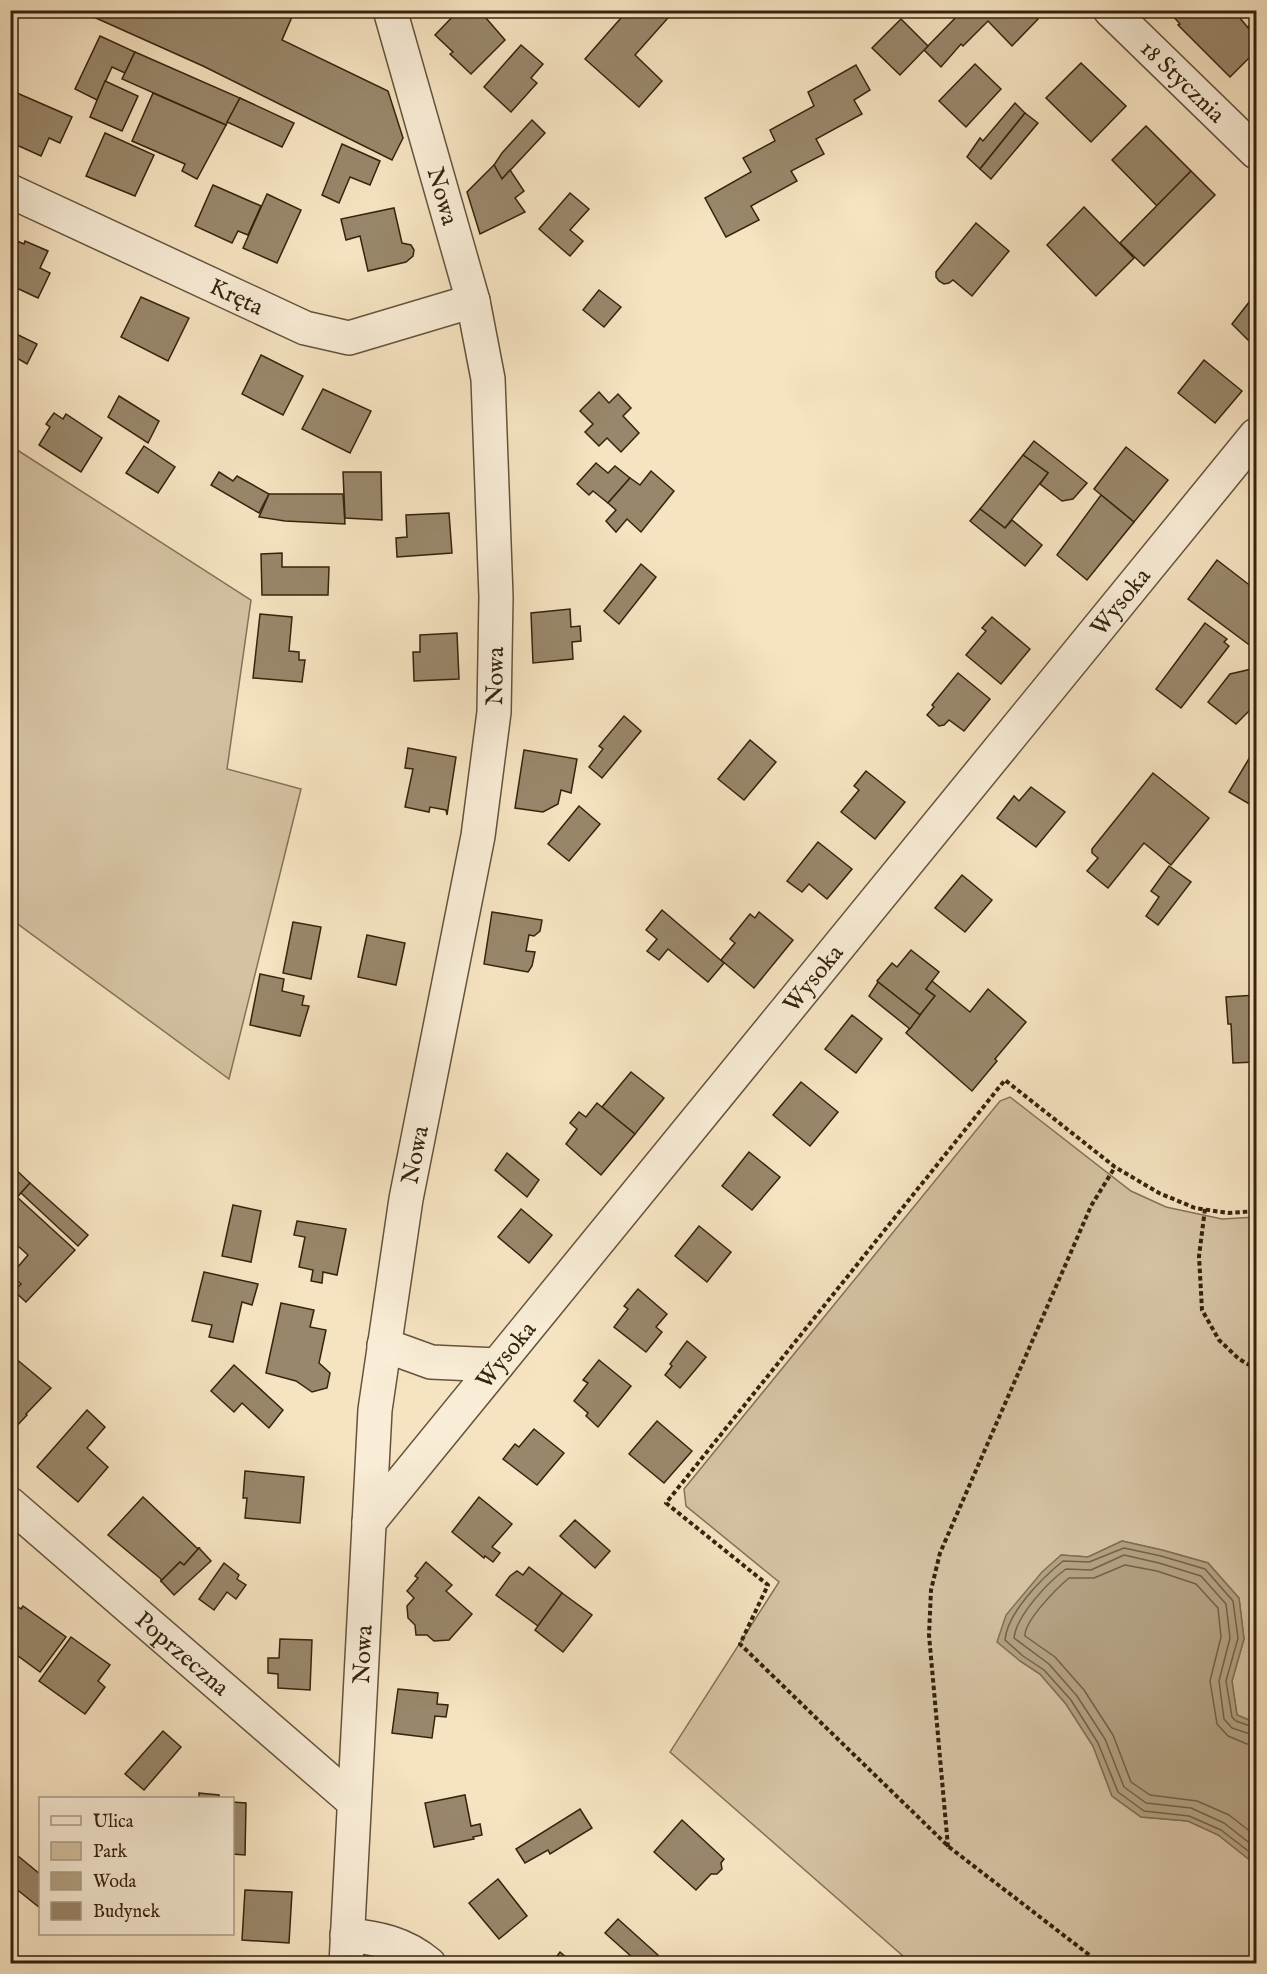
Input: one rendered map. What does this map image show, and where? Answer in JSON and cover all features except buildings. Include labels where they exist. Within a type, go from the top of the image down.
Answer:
[{"type":"street","name":"Nowa","points":[[346,1949],[375,1410],[406,1198],[478,836],[494,712],[496,597],[488,379],[473,301],[390,10]]},
{"type":"street","name":"18 Stycznia","points":[[1110,10],[1252,139]]},
{"type":"street","name":"Kręta","points":[[10,191],[305,328],[349,338],[473,301]]},
{"type":"street","name":"Wysoka","points":[[369,1522],[1257,435]]},
{"type":"street","points":[[384,1345],[431,1362],[497,1365]]},
{"type":"street","name":"Poprzeczna","points":[[15,1517],[354,1802]]},
{"type":"street","points":[[346,1949],[377,1938],[397,1943],[416,1952],[429,1964]]},
{"type":"path","points":[[1101,1964],[948,1847],[740,1644],[768,1585],[666,1503],[1005,1080],[1115,1167],[1159,1193],[1195,1208],[1228,1213],[1257,1211]]},
{"type":"path","points":[[948,1847],[929,1635],[931,1590],[940,1553],[1091,1206],[1115,1167]]},
{"type":"path","points":[[1205,1209],[1199,1256],[1202,1310],[1219,1340],[1239,1359],[1257,1369]]},
{"type":"green space","points":[[11,446],[251,600],[227,769],[301,789],[229,1079],[11,919]]},
{"type":"green space","points":[[1010,1097],[1131,1191],[1166,1207],[1222,1219],[1256,1217],[1256,1723],[1237,1715],[1232,1681],[1244,1639],[1239,1598],[1208,1563],[1162,1550],[1122,1541],[1088,1557],[1061,1555],[1020,1661],[1040,1674],[1066,1704],[1093,1746],[1112,1796],[1141,1817],[1188,1821],[1219,1835],[1256,1865],[1256,1963],[911,1963],[670,1752],[779,1582],[686,1506],[684,1489],[1000,1101]]},
{"type":"water","points":[[1122,1541],[1208,1563],[1239,1598],[1244,1639],[1232,1681],[1237,1715],[1256,1723],[1256,1865],[1218,1835],[1188,1821],[1141,1817],[1112,1796],[1093,1746],[1066,1704],[1040,1674],[997,1642],[1006,1615],[1042,1572],[1061,1555],[1088,1557]]}]
